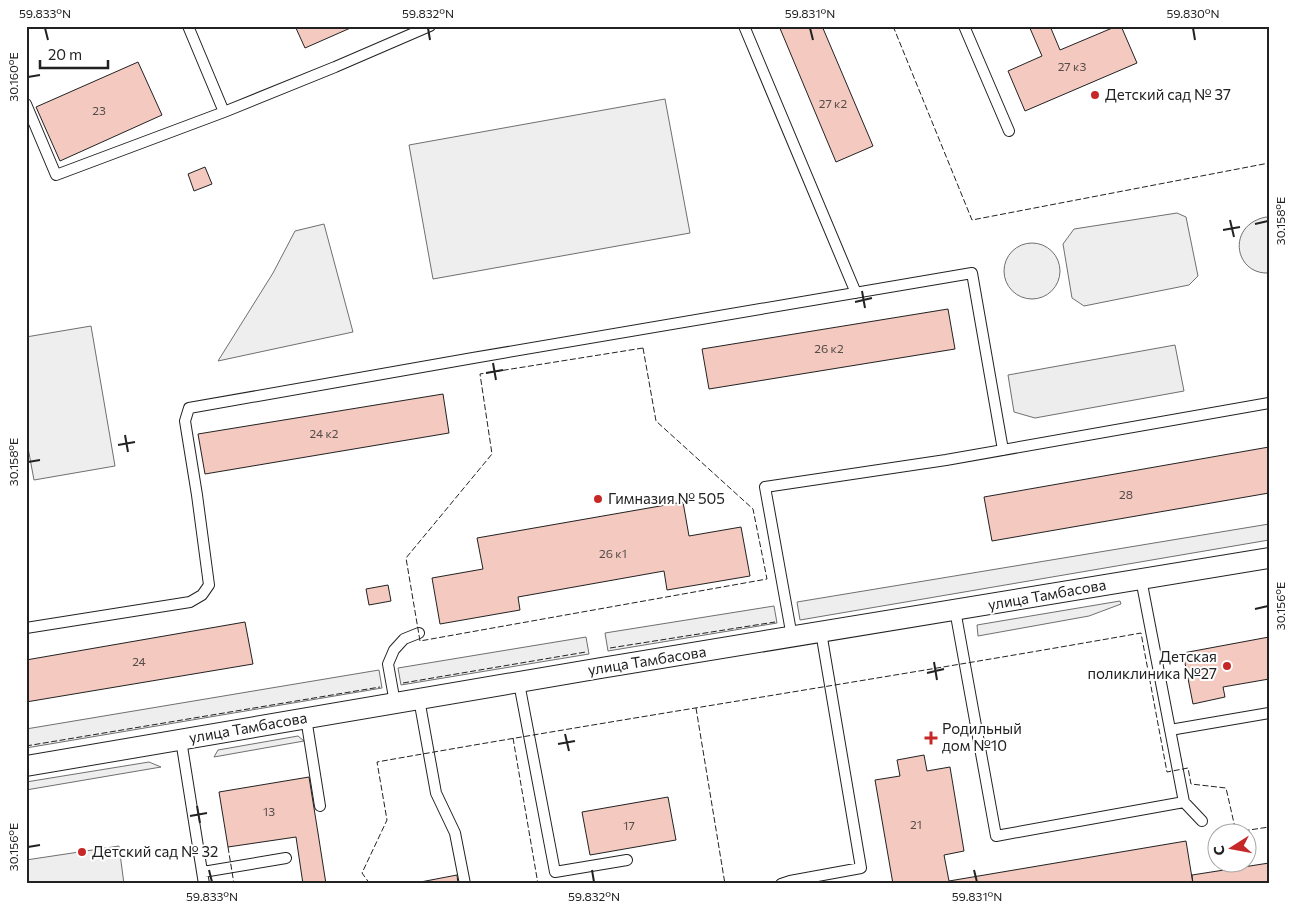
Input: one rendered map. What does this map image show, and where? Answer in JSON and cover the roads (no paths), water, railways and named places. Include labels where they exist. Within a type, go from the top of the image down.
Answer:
[{"type":"street","name":"улица Тамбасова","points":[[26,766],[1269,558]]},
{"type":"lane","points":[[188,26],[224,112]]},
{"type":"lane","points":[[26,104],[56,175],[224,112],[430,26]]},
{"type":"lane","points":[[744,26],[856,293]]},
{"type":"lane","points":[[964,26],[1009,131]]},
{"type":"lane","points":[[26,628],[190,602],[202,595],[209,585],[198,495],[185,421],[189,408],[972,273],[1003,450]]},
{"type":"lane","points":[[792,637],[765,487],[946,460],[1269,403]]},
{"type":"lane","points":[[1141,579],[1184,802],[1202,821]]},
{"type":"lane","points":[[955,610],[996,836],[1184,802]]},
{"type":"lane","points":[[781,884],[861,868],[821,632]]},
{"type":"lane","points":[[395,703],[388,664],[394,650],[404,639],[419,634]]},
{"type":"lane","points":[[519,682],[555,872],[627,860]]},
{"type":"lane","points":[[418,699],[436,793],[455,833],[465,884]]},
{"type":"lane","points":[[1170,730],[1269,713]]},
{"type":"lane","points":[[306,718],[320,806]]},
{"type":"lane","points":[[181,740],[204,884]]},
{"type":"lane","points":[[203,872],[286,858]]},
{"type":"place","name":"Детский сад № 37","points":[[1095,95]]},
{"type":"place","name":"Гимназия № 505","points":[[598,499]]},
{"type":"place","name":"Детская поликлиника №27","points":[[1227,666]]},
{"type":"place","name":"Родильный дом №10","points":[[931,738]]},
{"type":"place","name":"Детский сад № 32","points":[[82,852]]}]
